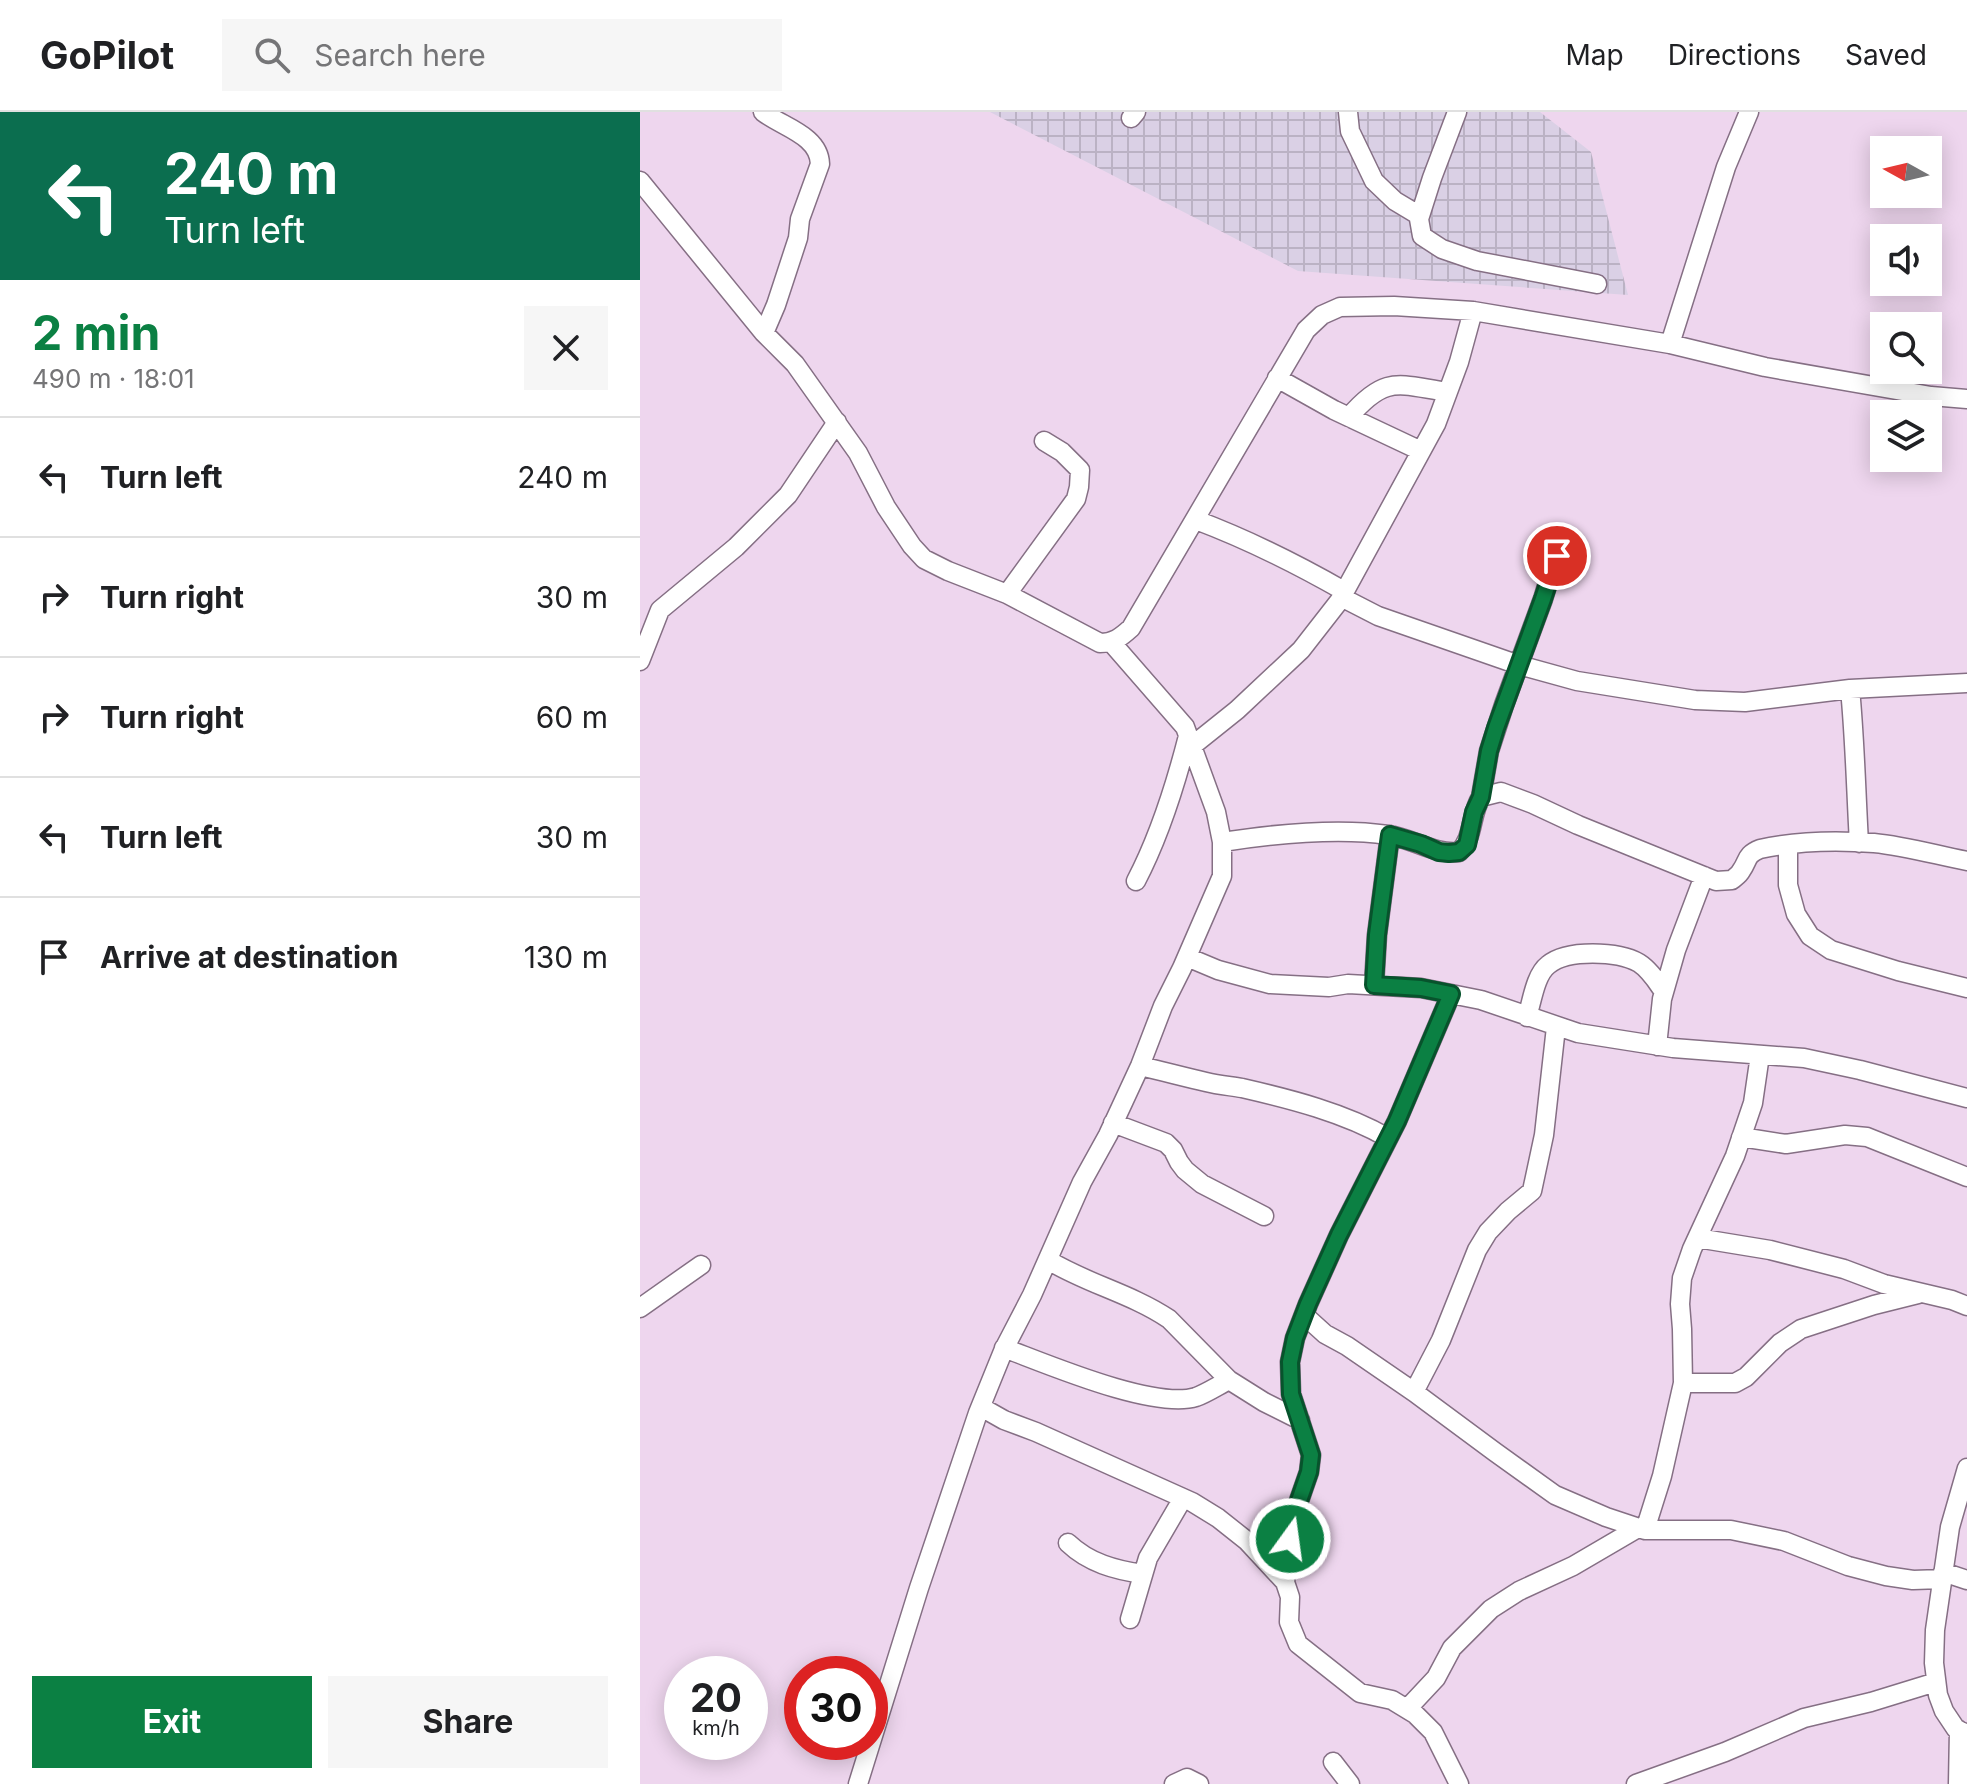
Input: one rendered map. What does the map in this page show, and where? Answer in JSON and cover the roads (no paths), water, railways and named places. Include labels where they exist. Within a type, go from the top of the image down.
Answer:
[{"type":"street","points":[[1348,112],[1350,131],[1374,181],[1395,201],[1420,216]]},
{"type":"street","points":[[1457,112],[1419,219],[1422,236],[1442,249],[1477,261],[1597,284]]},
{"type":"street","points":[[1670,344],[1726,167],[1749,112]]},
{"type":"street","points":[[764,333],[776,305],[798,238],[800,219],[820,164],[820,154],[810,142],[766,113]]},
{"type":"street","points":[[640,181],[764,333],[795,364],[858,453],[886,507],[924,559],[1007,594],[1100,643],[1111,642],[1131,628],[1306,330],[1322,315],[1340,307],[1394,306],[1473,311],[1670,344],[1765,367],[1931,396],[1967,399]]},
{"type":"street","points":[[1136,881],[1190,741],[1237,710],[1301,650],[1343,594],[1436,424],[1473,311]]},
{"type":"street","points":[[1277,378],[1421,451]]},
{"type":"street","points":[[1349,417],[1363,400],[1394,384],[1448,392]]},
{"type":"street","points":[[640,661],[660,610],[736,547],[788,495],[837,422]]},
{"type":"street","points":[[1007,594],[1076,499],[1079,487],[1080,470],[1062,452],[1044,441]]},
{"type":"street","points":[[1196,520],[1294,562],[1378,616],[1519,665],[1577,681],[1695,700],[1745,702],[1850,689],[1967,683]]},
{"type":"street","points":[[1222,842],[1275,834],[1356,832],[1390,835],[1439,852],[1459,852],[1467,845],[1474,812],[1481,797],[1489,751],[1563,534]]},
{"type":"street","points":[[858,1784],[919,1588],[1004,1348],[1019,1323],[1082,1182],[1140,1066],[1163,1006],[1222,876],[1222,842],[1216,812],[1185,727],[1111,642]]},
{"type":"street","points":[[1850,689],[1859,843]]},
{"type":"street","points":[[1481,797],[1501,792],[1716,881],[1732,880],[1751,852],[1822,841],[1876,843],[1967,861]]},
{"type":"street","points":[[1374,985],[1390,835]]},
{"type":"street","points":[[1788,845],[1788,885],[1796,914],[1810,936],[1831,950],[1967,988]]},
{"type":"street","points":[[1657,1046],[1664,992],[1704,876]]},
{"type":"street","points":[[1527,1017],[1538,980],[1546,966],[1565,955],[1618,956],[1639,963],[1664,992]]},
{"type":"street","points":[[1187,957],[1218,970],[1270,984],[1421,988],[1481,1000],[1578,1033],[1657,1046],[1804,1058],[1967,1098]]},
{"type":"street","points":[[1285,1582],[1293,1518],[1309,1472],[1311,1455],[1291,1394],[1290,1362],[1295,1338],[1339,1235],[1397,1121],[1451,994]]},
{"type":"street","points":[[1414,1392],[1441,1340],[1477,1250],[1488,1232],[1532,1191],[1544,1135],[1556,1027]]},
{"type":"street","points":[[1407,1709],[1436,1678],[1452,1648],[1491,1609],[1519,1591],[1641,1529],[1662,1476],[1683,1383],[1682,1278],[1735,1156],[1753,1103],[1760,1055]]},
{"type":"street","points":[[1140,1066],[1284,1099],[1338,1115],[1388,1138]]},
{"type":"street","points":[[1113,1123],[1166,1143],[1185,1170],[1202,1184],[1264,1216]]},
{"type":"street","points":[[1741,1137],[1786,1144],[1845,1135],[1867,1137],[1967,1177]]},
{"type":"street","points":[[1697,1238],[1770,1250],[1967,1306]]},
{"type":"street","points":[[1048,1260],[1067,1272],[1157,1311],[1169,1319],[1229,1380],[1300,1420]]},
{"type":"street","points":[[640,1308],[701,1265]]},
{"type":"street","points":[[1683,1383],[1735,1383],[1746,1377],[1780,1343],[1801,1329],[1874,1305],[1924,1293]]},
{"type":"street","points":[[1304,1315],[1325,1334],[1444,1412],[1555,1495],[1606,1517],[1641,1529],[1731,1530],[1784,1541],[1848,1566],[1886,1576],[1913,1580],[1942,1575],[1967,1580]]},
{"type":"street","points":[[1004,1348],[1105,1384],[1161,1399],[1196,1397],[1229,1380]]},
{"type":"street","points":[[981,1407],[1004,1420],[1183,1498],[1218,1518],[1247,1541],[1285,1582],[1290,1597],[1289,1622],[1298,1644],[1360,1693],[1392,1700],[1415,1714],[1433,1732],[1459,1784]]},
{"type":"street","points":[[1958,1784],[1963,1732],[1944,1711],[1938,1695],[1934,1663],[1935,1630],[1950,1527],[1967,1468]]},
{"type":"street","points":[[1130,1619],[1148,1558],[1183,1498]]},
{"type":"street","points":[[1068,1543],[1096,1562],[1116,1570],[1143,1574]]},
{"type":"street","points":[[1636,1784],[1725,1752],[1804,1718],[1936,1682]]},
{"type":"street","points":[[1333,1762],[1350,1784]]},
{"type":"street","points":[[1174,1784],[1187,1778],[1199,1784]]}]
